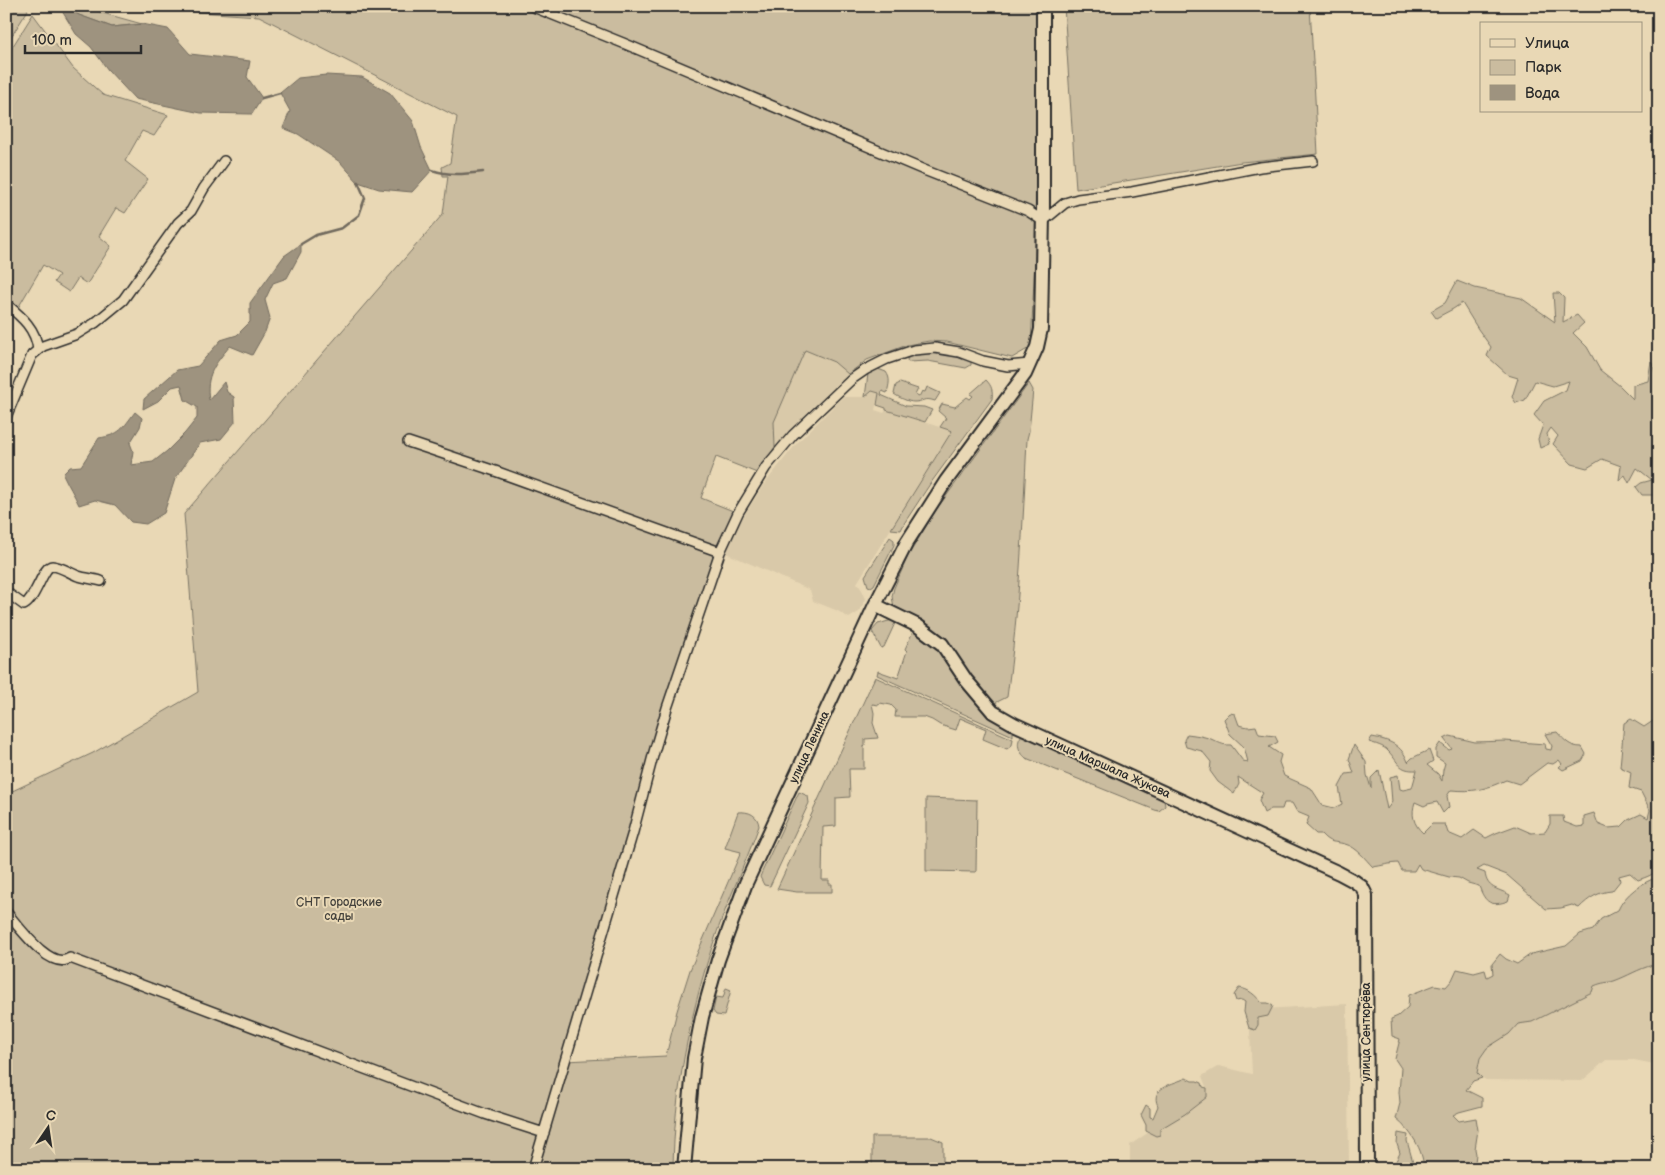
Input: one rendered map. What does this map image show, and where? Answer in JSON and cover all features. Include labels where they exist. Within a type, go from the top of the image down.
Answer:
[{"type":"main road","name":"улица Ленина","points":[[684,1169],[694,1058],[702,1017],[718,960],[746,883],[875,605],[917,524],[1001,404],[1025,374],[1037,348],[1040,329],[1043,221],[1043,6]]},
{"type":"main road","name":"улица Маршала Жукова","points":[[875,605],[918,626],[942,644],[966,680],[993,712],[1017,726],[1080,753],[1354,880],[1362,887],[1366,894]]},
{"type":"main road","name":"улица Сентюрёва","points":[[1366,894],[1367,1169]]},
{"type":"street","points":[[531,6],[924,170],[1028,211],[1043,221],[1065,203],[1078,198],[1116,194],[1260,167],[1313,161]]},
{"type":"street","points":[[6,417],[32,355],[43,346],[77,334],[95,323],[123,300],[174,229],[190,211],[224,161]]},
{"type":"street","points":[[6,304],[34,332],[38,350]]},
{"type":"street","points":[[533,1169],[633,832],[656,743],[720,552],[738,513],[766,467],[793,434],[852,379],[887,359],[914,350],[934,348],[959,352],[983,361],[1008,366],[1030,364]]},
{"type":"street","points":[[408,442],[496,471],[720,552]]},
{"type":"street","points":[[6,592],[24,606],[30,602],[36,593],[45,570],[49,566],[54,566],[78,576],[101,581]]},
{"type":"street","points":[[6,912],[36,948],[60,961],[70,958],[486,1114],[544,1133]]},
{"type":"shaded area","points":[[805,349],[835,362],[848,374],[790,429],[775,447],[773,422]]},
{"type":"shaded area","points":[[872,391],[879,393],[875,410],[884,413],[886,410],[952,431],[857,583],[866,599],[859,612],[849,618],[838,611],[813,601],[810,590],[726,553],[737,527],[762,487],[796,444],[843,397],[866,397]]},
{"type":"shaded area","points":[[1659,964],[1659,1065],[1634,1060],[1606,1060],[1582,1081],[1486,1080],[1477,1073],[1480,1058],[1487,1048],[1509,1034],[1518,1024],[1532,1022],[1592,992],[1594,986],[1604,981],[1612,982],[1640,968]]},
{"type":"shaded area","points":[[1347,1004],[1349,1166],[1303,1169],[1130,1169],[1130,1145],[1208,1092],[1202,1076],[1219,1066],[1252,1074],[1249,1010]]},
{"type":"green space","points":[[6,6],[25,6],[28,10],[6,45]]},
{"type":"green space","points":[[64,6],[89,6],[99,12],[142,24],[112,27],[79,15]]},
{"type":"green space","name":"СНТ Городские сады","points":[[134,6],[1037,6],[1035,255],[1031,347],[1012,358],[947,342],[929,341],[907,345],[867,360],[848,374],[834,362],[805,350],[774,422],[775,447],[757,473],[716,457],[701,498],[738,513],[687,654],[566,1061],[666,1056],[677,1011],[690,970],[741,852],[725,848],[738,812],[746,812],[755,816],[759,826],[717,932],[696,1002],[684,1057],[676,1113],[673,1169],[6,1169],[6,794],[93,753],[198,692],[184,514],[443,214],[448,176],[443,176],[442,167],[450,163],[457,117],[259,16],[137,8]]},
{"type":"green space","points":[[1064,6],[1310,6],[1318,154],[1242,162],[1076,189]]},
{"type":"green space","points":[[33,14],[73,68],[103,95],[168,115],[154,136],[142,131],[125,161],[148,179],[125,213],[116,208],[99,236],[111,246],[87,284],[78,278],[69,292],[54,282],[59,275],[43,265],[18,308],[6,309],[6,57]]},
{"type":"green space","points":[[1457,281],[1475,288],[1521,298],[1555,322],[1553,293],[1559,293],[1564,298],[1563,322],[1577,315],[1584,323],[1573,333],[1587,347],[1600,370],[1633,399],[1633,385],[1648,381],[1651,361],[1659,383],[1659,495],[1642,495],[1636,487],[1641,483],[1652,480],[1637,468],[1629,483],[1625,475],[1619,480],[1621,466],[1602,459],[1587,468],[1572,464],[1553,444],[1558,436],[1551,428],[1547,434],[1549,444],[1540,448],[1538,439],[1543,425],[1534,415],[1544,401],[1566,390],[1569,381],[1553,386],[1535,381],[1525,400],[1516,403],[1512,397],[1518,378],[1508,375],[1487,356],[1491,347],[1462,303],[1436,318],[1431,311],[1445,303]]},
{"type":"green space","points":[[929,352],[969,359],[971,360],[971,365],[966,368],[928,361],[908,362],[907,360],[909,355]]},
{"type":"green space","points":[[878,369],[886,372],[889,379],[887,393],[882,391],[881,395],[906,406],[924,407],[932,410],[925,422],[886,410],[886,408],[877,405],[879,393],[872,391],[865,397],[868,374]]},
{"type":"green space","points":[[986,380],[992,389],[992,399],[930,484],[901,530],[891,529],[952,431],[940,427],[946,418],[938,411],[942,404],[955,407],[967,397],[970,399],[973,396],[970,394]]},
{"type":"green space","points":[[900,383],[918,389],[915,395],[919,397],[922,391],[925,392],[927,387],[940,393],[935,401],[928,399],[917,402],[909,401],[894,394],[896,385]]},
{"type":"green space","points":[[1029,383],[1033,390],[1027,439],[1015,632],[1007,697],[993,704],[978,688],[943,637],[926,623],[894,608],[892,596],[908,556],[936,510]]},
{"type":"green space","points":[[890,537],[894,540],[894,545],[874,585],[868,586],[865,576]]},
{"type":"green space","points":[[892,620],[896,621],[884,647],[881,648],[872,631],[878,624]]},
{"type":"green space","points":[[914,629],[938,648],[978,704],[986,712],[1013,730],[1013,736],[877,675],[878,671],[898,678],[907,651],[905,649]]},
{"type":"green space","points":[[875,677],[1013,739],[1012,745],[1007,749],[983,739],[986,729],[960,718],[956,730],[924,717],[895,717],[896,710],[891,705],[872,704],[874,713],[873,723],[878,738],[865,739],[864,769],[849,769],[850,797],[836,798],[836,826],[823,827],[822,880],[829,880],[829,884],[832,884],[832,892],[797,892],[777,889]]},
{"type":"green space","points":[[1230,713],[1235,714],[1239,725],[1256,726],[1259,734],[1275,736],[1278,742],[1269,747],[1281,755],[1279,762],[1284,776],[1311,788],[1322,805],[1334,808],[1342,804],[1339,787],[1346,774],[1354,773],[1349,759],[1354,745],[1366,762],[1371,788],[1371,778],[1379,770],[1387,809],[1392,802],[1390,777],[1398,775],[1400,789],[1412,788],[1417,770],[1402,767],[1386,749],[1369,742],[1372,737],[1394,744],[1402,751],[1408,762],[1429,750],[1433,761],[1427,765],[1438,774],[1442,781],[1445,763],[1436,757],[1436,749],[1440,743],[1449,750],[1452,749],[1444,739],[1450,736],[1475,742],[1505,741],[1545,744],[1546,749],[1551,750],[1552,746],[1545,734],[1557,732],[1568,743],[1582,747],[1586,754],[1582,761],[1563,770],[1559,767],[1562,764],[1559,760],[1553,764],[1547,763],[1519,784],[1506,780],[1479,790],[1451,790],[1447,796],[1449,807],[1443,813],[1437,802],[1424,806],[1415,802],[1414,819],[1423,833],[1432,824],[1445,824],[1448,833],[1462,839],[1474,830],[1486,838],[1515,826],[1531,833],[1545,832],[1550,824],[1550,816],[1563,816],[1564,822],[1577,827],[1584,826],[1584,816],[1594,813],[1598,824],[1608,828],[1621,827],[1628,820],[1641,814],[1648,818],[1650,810],[1641,792],[1629,788],[1631,772],[1620,767],[1624,723],[1631,719],[1644,727],[1659,717],[1659,867],[1653,874],[1638,880],[1630,873],[1619,876],[1620,881],[1612,891],[1594,896],[1579,908],[1572,905],[1546,909],[1507,875],[1484,866],[1477,870],[1485,873],[1490,885],[1510,895],[1508,901],[1497,904],[1489,902],[1479,886],[1459,878],[1421,869],[1418,864],[1414,871],[1402,871],[1398,863],[1373,867],[1353,848],[1345,844],[1329,841],[1321,834],[1316,834],[1306,825],[1309,817],[1297,812],[1292,803],[1284,803],[1282,809],[1271,809],[1264,813],[1259,800],[1263,793],[1238,777],[1239,784],[1234,794],[1218,782],[1210,771],[1211,762],[1202,751],[1186,747],[1184,740],[1187,734],[1231,745],[1243,761],[1248,762],[1244,747],[1230,734],[1224,719]]},
{"type":"green space","points":[[1022,735],[1027,735],[1164,800],[1165,806],[1159,811],[1155,810],[1026,758],[1021,753],[1018,744]]},
{"type":"green space","points":[[799,792],[808,796],[809,803],[770,886],[764,885],[760,877]]},
{"type":"green space","points":[[926,798],[977,800],[976,872],[926,871]]},
{"type":"green space","points":[[1659,877],[1659,954],[1653,965],[1614,981],[1594,986],[1592,992],[1532,1022],[1518,1024],[1509,1034],[1487,1048],[1480,1058],[1477,1073],[1482,1078],[1473,1081],[1466,1090],[1482,1098],[1482,1106],[1453,1115],[1459,1121],[1476,1118],[1478,1130],[1475,1162],[1479,1168],[1424,1169],[1419,1148],[1407,1129],[1396,1119],[1400,1103],[1401,1068],[1395,1059],[1400,1039],[1392,1036],[1391,1019],[1398,1016],[1408,1007],[1409,995],[1435,985],[1446,987],[1457,969],[1474,973],[1485,970],[1487,977],[1493,974],[1492,964],[1500,954],[1517,964],[1531,954],[1566,946],[1580,934],[1593,930],[1601,919],[1618,910],[1629,894],[1635,889]]},
{"type":"green space","points":[[726,988],[731,990],[724,1016],[716,1015],[713,1011],[716,997],[723,998]]},
{"type":"green space","points":[[1239,988],[1252,993],[1262,1003],[1268,1003],[1273,1006],[1268,1016],[1258,1018],[1258,1025],[1255,1030],[1249,1028],[1244,1012],[1245,1002],[1242,1000],[1236,1001],[1234,995]]},
{"type":"green space","points":[[1186,1078],[1202,1083],[1203,1087],[1207,1088],[1207,1097],[1185,1114],[1160,1129],[1160,1135],[1156,1136],[1146,1131],[1146,1125],[1141,1115],[1146,1105],[1150,1108],[1150,1117],[1153,1118],[1158,1106],[1157,1094],[1160,1090],[1169,1084]]},
{"type":"green space","points":[[1398,1133],[1408,1135],[1407,1141],[1415,1169],[1392,1169],[1400,1153],[1397,1144]]},
{"type":"green space","points":[[872,1137],[931,1137],[943,1142],[943,1169],[872,1169]]},
{"type":"water","points":[[59,6],[64,6],[79,15],[112,27],[142,24],[168,29],[190,54],[250,61],[247,77],[262,98],[252,114],[201,113],[135,99],[108,70],[91,47],[76,34]]},
{"type":"water","points":[[326,75],[362,77],[390,93],[413,121],[421,147],[432,170],[412,192],[379,189],[358,182],[340,162],[298,134],[283,128],[290,111],[280,93],[298,78]]},
{"type":"water","points":[[301,244],[301,252],[287,278],[273,283],[265,300],[270,318],[265,332],[252,355],[230,346],[212,370],[208,384],[209,400],[224,382],[227,392],[234,397],[235,422],[221,439],[200,443],[175,479],[164,513],[146,524],[131,522],[115,505],[95,500],[79,505],[63,474],[70,467],[81,466],[99,438],[116,433],[135,412],[142,418],[140,427],[130,443],[133,451],[131,465],[153,462],[185,433],[197,418],[197,407],[185,400],[181,385],[172,387],[158,401],[143,409],[144,399],[177,370],[198,366],[221,340],[237,335],[250,322],[250,303],[284,256]]},
{"type":"waterway","points":[[262,98],[280,93]]},
{"type":"waterway","points":[[432,170],[451,174],[483,172]]},
{"type":"waterway","points":[[301,244],[316,235],[342,228],[359,215],[365,198],[358,182]]}]
